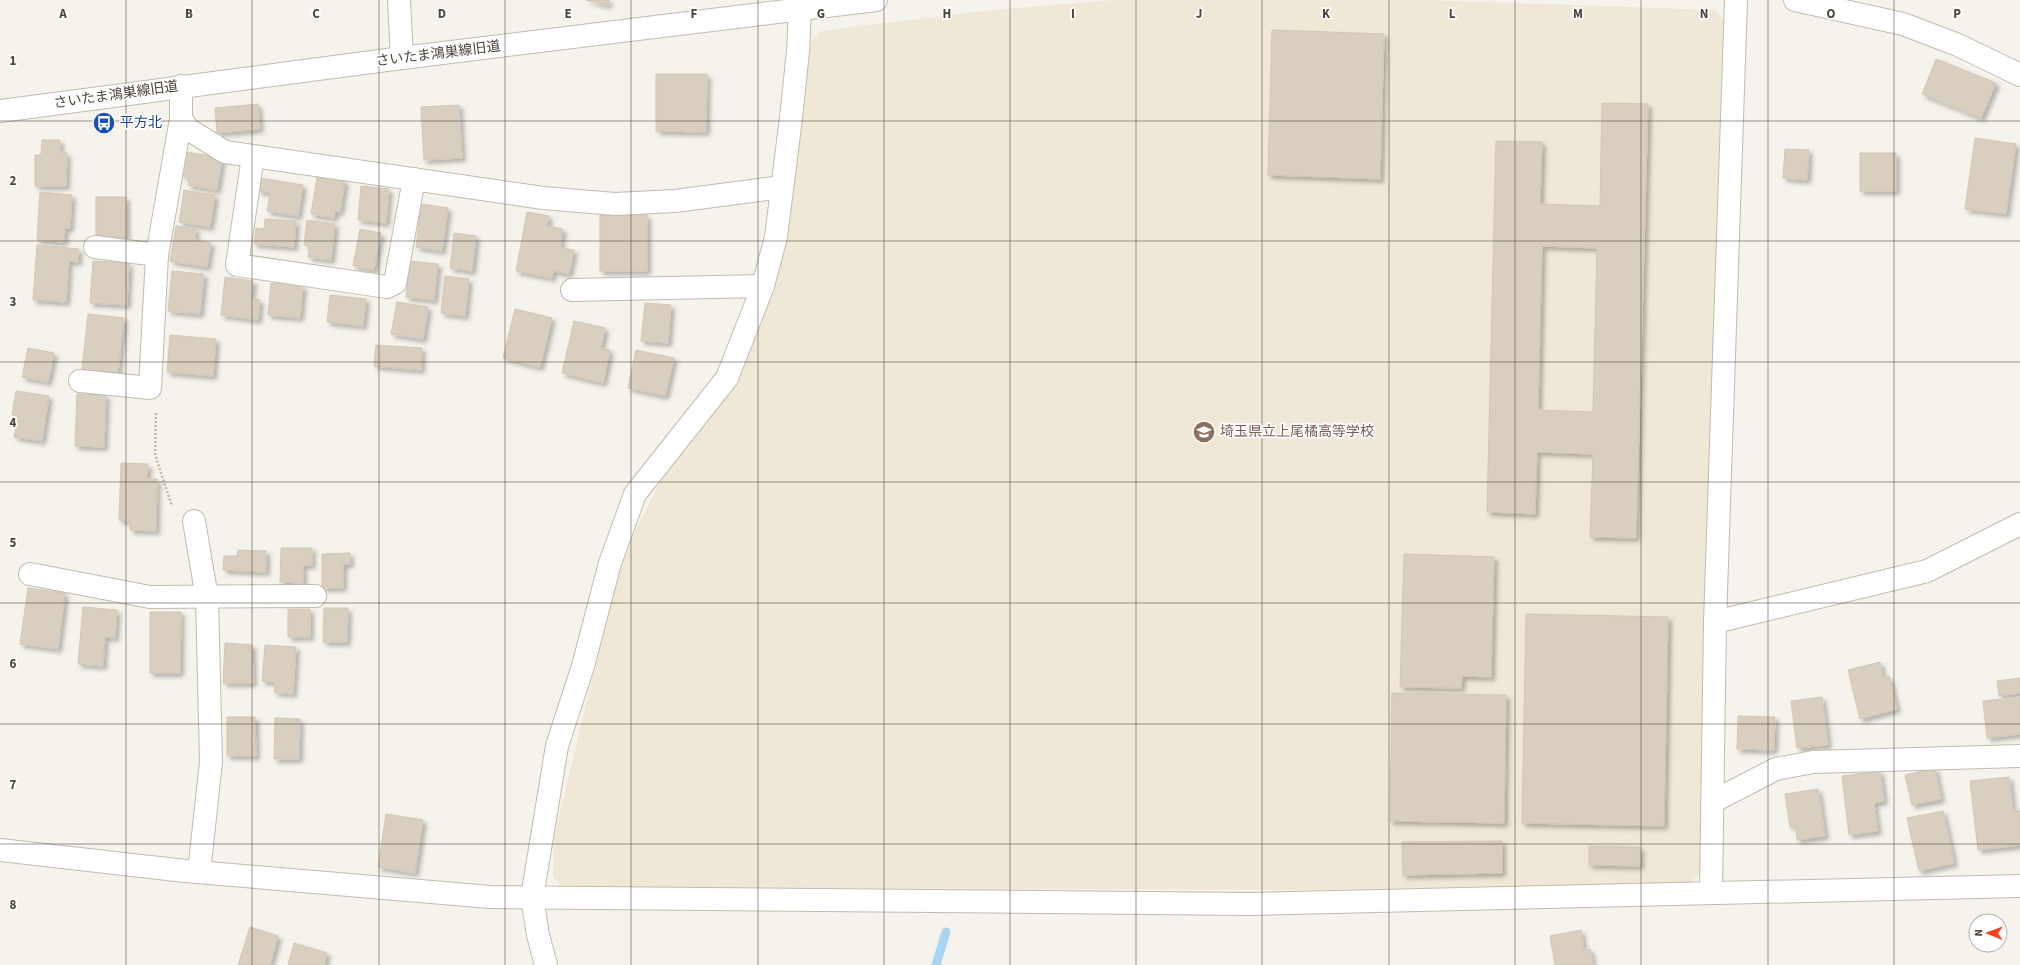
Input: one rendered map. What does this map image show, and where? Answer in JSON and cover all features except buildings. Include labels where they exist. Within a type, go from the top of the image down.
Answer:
[{"type":"street","points":[[399,0],[402,58]]},
{"type":"street","name":"さいたま鴻巣線旧道","points":[[0,111],[181,86],[876,0]]},
{"type":"street","points":[[1711,892],[1715,622],[1736,0]]},
{"type":"street","points":[[1795,0],[1903,24],[1958,44],[2020,75]]},
{"type":"street","points":[[546,965],[538,935],[532,897],[557,746],[583,666],[610,563],[635,494],[727,378],[763,286],[776,237],[792,118],[800,10]]},
{"type":"street","points":[[80,381],[150,388],[157,255],[180,119],[181,86]]},
{"type":"street","points":[[180,119],[188,130],[225,152],[543,198],[615,204],[675,201],[782,187]]},
{"type":"street","points":[[253,156],[237,265],[388,287],[395,283],[414,179]]},
{"type":"street","points":[[95,247],[157,255]]},
{"type":"street","points":[[572,290],[763,286]]},
{"type":"street","points":[[194,521],[207,598],[211,762],[199,872]]},
{"type":"street","points":[[1715,622],[1927,571],[2020,524]]},
{"type":"street","points":[[30,574],[150,597],[207,598],[315,596]]},
{"type":"street","points":[[1712,802],[1776,769],[1813,762],[2020,756]]},
{"type":"street","points":[[0,850],[199,872],[490,897],[1250,904],[1711,892],[2020,886]]},
{"type":"path","points":[[150,388],[156,393],[155,455],[161,474],[174,513],[194,521]]},
{"type":"shaded area","name":"埼玉県立上尾橘高等学校","points":[[1114,0],[1427,0],[1715,10],[1724,21],[1700,873],[1690,883],[1303,890],[563,887],[553,877],[554,838],[608,612],[619,574],[637,527],[656,490],[767,302],[782,258],[790,219],[811,41],[821,31],[992,10]]},
{"type":"waterway","points":[[936,965],[946,932]]},
{"type":"place","name":"平方北","points":[[104,123]]},
{"type":"place","name":"埼玉県立上尾橘高等学校","points":[[1204,432]]}]
